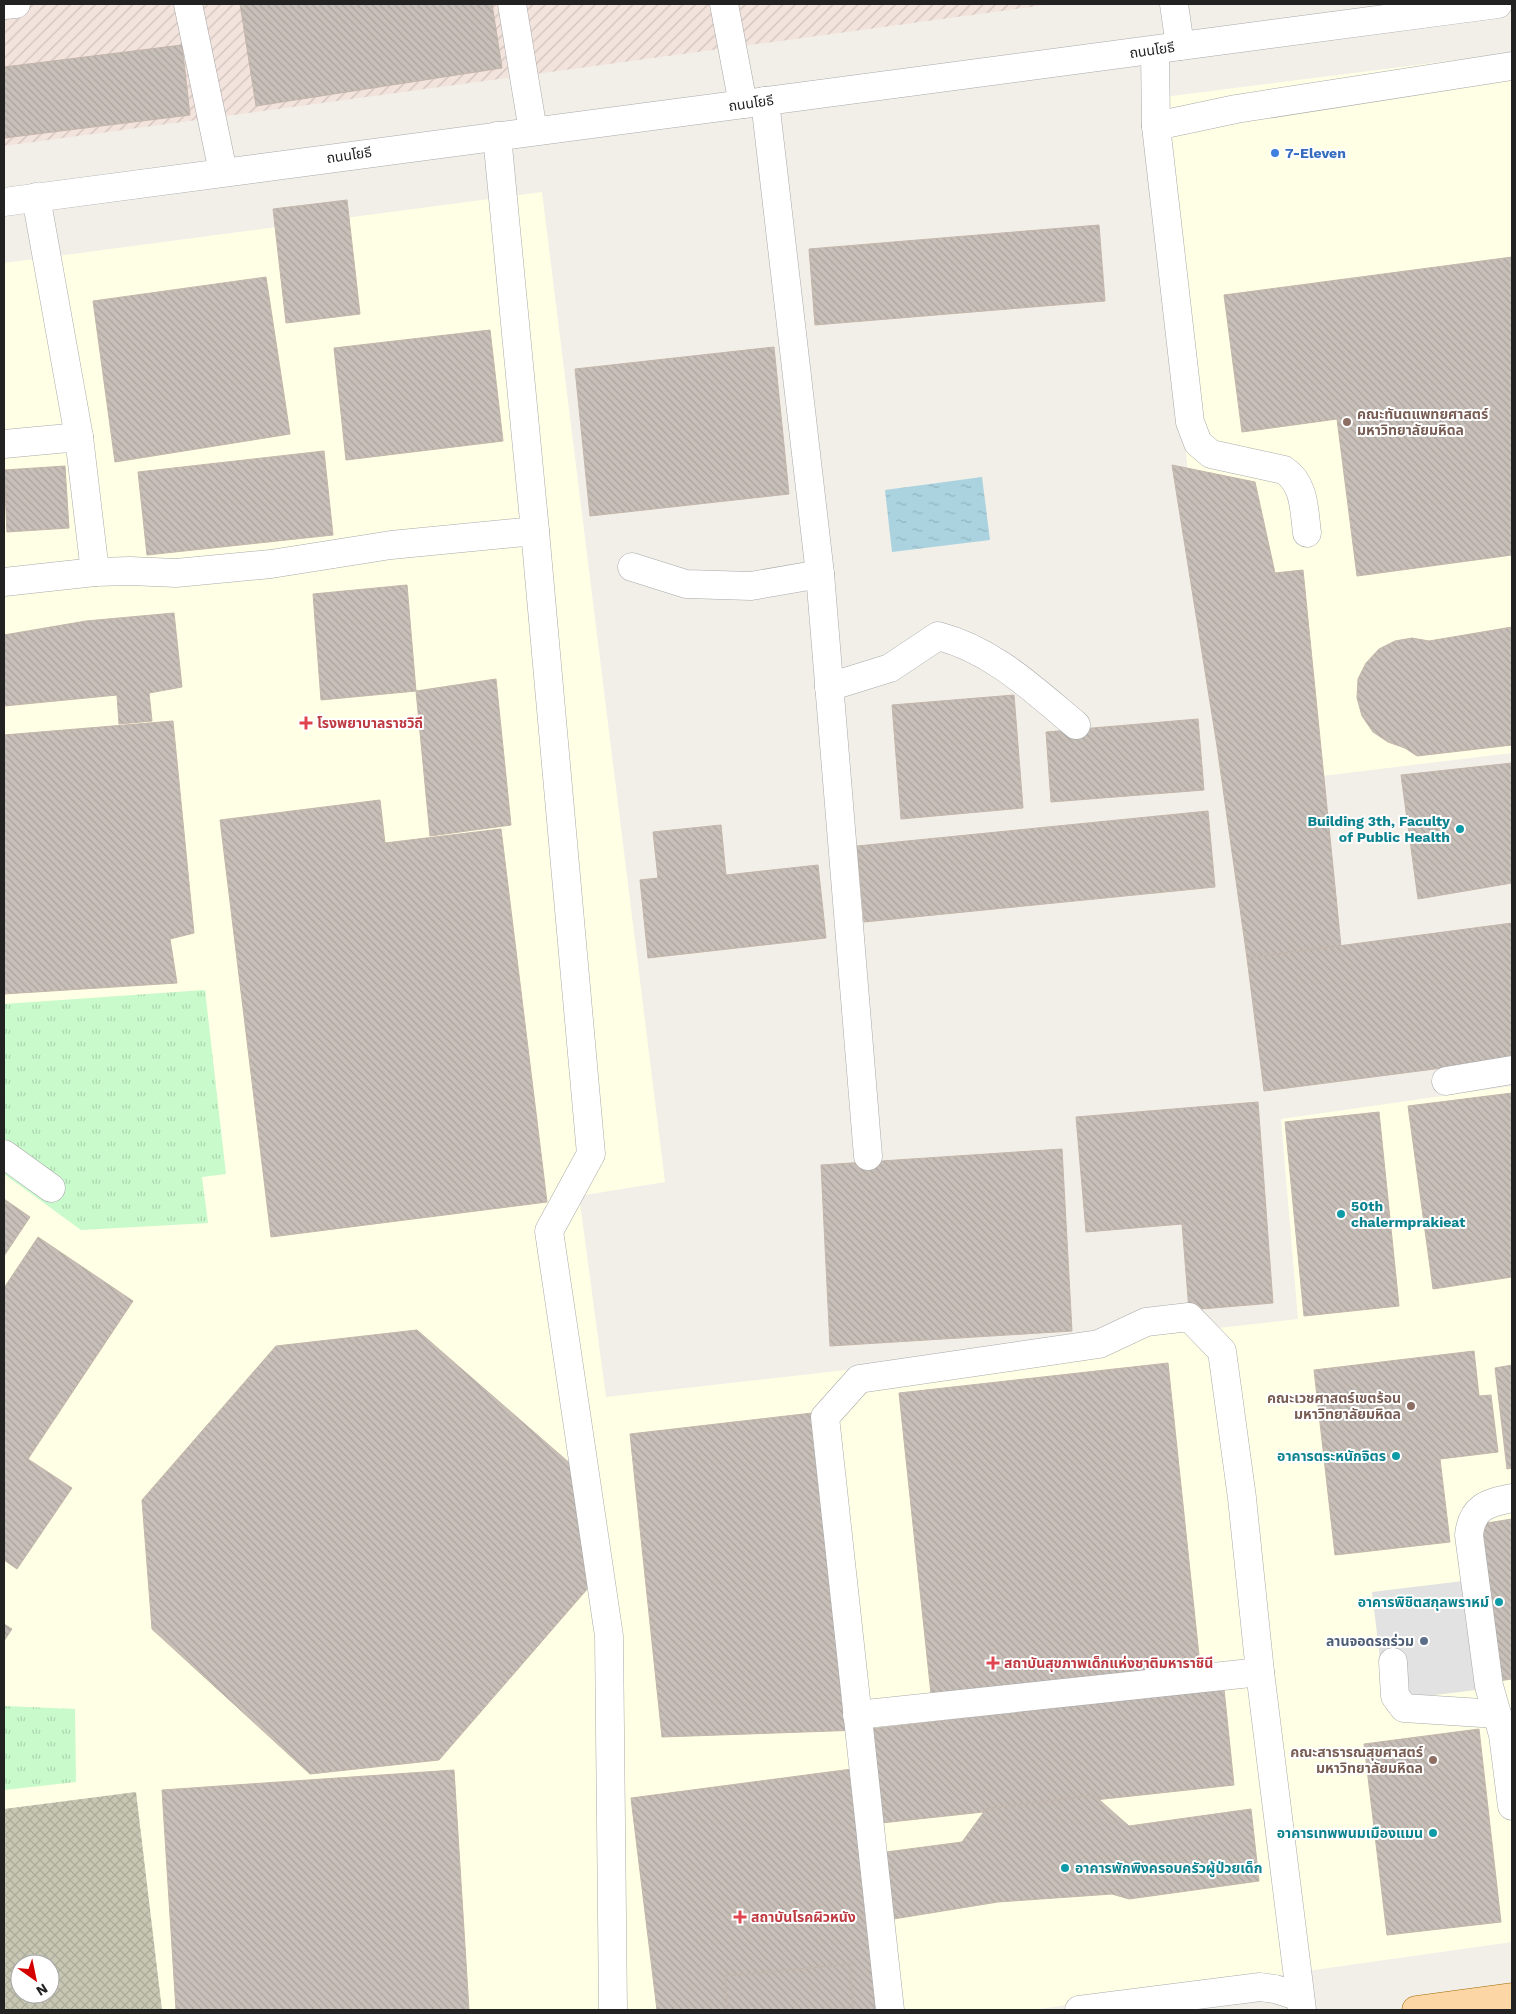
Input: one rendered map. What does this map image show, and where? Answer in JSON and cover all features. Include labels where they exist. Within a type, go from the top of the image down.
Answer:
[{"type":"main road","points":[[1416,2010],[1512,1997]]},
{"type":"street","points":[[4,6],[16,4]]},
{"type":"street","points":[[188,4],[223,172]]},
{"type":"street","points":[[512,4],[533,131]]},
{"type":"street","points":[[724,4],[754,102],[820,574],[868,1156]]},
{"type":"street","points":[[1174,4],[1156,126],[1190,422],[1198,443],[1211,454],[1284,470],[1293,476],[1302,492],[1307,533]]},
{"type":"street","name":"ถนนโยธี","points":[[4,202],[1498,4]]},
{"type":"street","points":[[1156,126],[1236,109],[1512,66]]},
{"type":"street","points":[[497,136],[535,531],[591,1154],[549,1231],[609,1636],[613,2010]]},
{"type":"street","points":[[36,197],[78,437],[95,572]]},
{"type":"street","points":[[4,444],[78,437]]},
{"type":"street","points":[[4,582],[95,572],[176,573],[233,568],[271,564],[391,545],[535,531]]},
{"type":"street","points":[[632,568],[686,584],[751,586],[820,574]]},
{"type":"street","points":[[829,687],[890,668],[938,636],[960,641],[1010,670],[1076,725]]},
{"type":"street","points":[[1446,1081],[1512,1070]]},
{"type":"street","points":[[4,1154],[51,1188]]},
{"type":"street","points":[[890,2010],[825,1417],[859,1379],[1099,1344],[1146,1322],[1188,1317],[1222,1351],[1242,1498],[1260,1672],[1301,2004]]},
{"type":"street","points":[[1512,1498],[1491,1502],[1479,1510],[1470,1521],[1469,1535],[1489,1686],[1503,1735],[1512,1806]]},
{"type":"street","points":[[1393,1662],[1395,1696],[1404,1708],[1497,1714]]},
{"type":"street","points":[[858,1715],[1260,1672]]},
{"type":"street","points":[[1079,2010],[1260,1987],[1275,1989],[1301,2004]]},
{"type":"shaded area","points":[[4,4],[1053,4],[4,146]]},
{"type":"shaded area","name":"คณะทันตแพทยศาสตร์ มหาวิทยาลัยมหิดล","points":[[1512,53],[1512,753],[1222,788],[1148,99]]},
{"type":"shaded area","name":"โรงพยาบาลราชวิถี","points":[[542,192],[665,1182],[579,1196],[606,1397],[1298,1319],[1281,1119],[1512,1086],[1512,1942],[1032,2010],[4,2010],[4,263]]},
{"type":"shaded area","name":"ลานจอดรถร่วม","points":[[1463,1581],[1476,1690],[1385,1701],[1372,1592]]},
{"type":"shaded area","points":[[136,1792],[162,2010],[4,2010],[4,1809]]},
{"type":"green space","points":[[205,990],[226,1174],[202,1177],[208,1223],[81,1230],[4,1174],[4,1004]]},
{"type":"green space","points":[[4,1706],[75,1709],[76,1782],[4,1790]]},
{"type":"water","points":[[982,477],[990,540],[892,552],[885,490]]},
{"type":"building","points":[[240,4],[492,4],[502,68],[256,106]]},
{"type":"building","points":[[182,45],[190,115],[4,138],[4,67]]},
{"type":"building","points":[[347,200],[360,314],[286,323],[273,209]]},
{"type":"building","points":[[1099,225],[1105,301],[815,325],[809,249]]},
{"type":"building","points":[[1512,257],[1512,555],[1357,576],[1337,419],[1242,432],[1224,295]]},
{"type":"building","points":[[266,277],[290,434],[115,462],[93,301]]},
{"type":"building","points":[[490,330],[503,441],[346,460],[334,348]]},
{"type":"building","points":[[774,347],[789,494],[590,516],[575,369]]},
{"type":"building","points":[[324,451],[333,535],[147,555],[138,472]]},
{"type":"building","points":[[1172,465],[1255,482],[1275,573],[1303,570],[1341,946],[1247,958],[1217,746]]},
{"type":"building","points":[[65,466],[69,528],[7,532],[4,470]]},
{"type":"building","points":[[407,585],[416,691],[321,700],[313,594]]},
{"type":"building","points":[[174,613],[182,687],[149,693],[152,721],[119,724],[117,695],[4,706],[4,635],[86,621]]},
{"type":"building","points":[[1512,627],[1512,745],[1417,756],[1405,748],[1388,742],[1373,732],[1362,716],[1357,698],[1358,679],[1366,663],[1379,649],[1395,641],[1412,638],[1429,641]]},
{"type":"building","points":[[496,679],[511,825],[430,836],[416,691]]},
{"type":"building","points":[[1014,695],[1023,808],[901,819],[892,705]]},
{"type":"building","points":[[1198,719],[1204,790],[1051,802],[1046,732]]},
{"type":"building","points":[[173,721],[194,933],[170,939],[177,983],[4,994],[4,735]]},
{"type":"building","name":"Building 3th, Faculty of Public Health","points":[[1512,763],[1512,883],[1418,899],[1401,775]]},
{"type":"building","points":[[380,800],[385,843],[501,829],[547,1202],[271,1237],[220,820]]},
{"type":"building","points":[[1208,811],[1215,887],[864,922],[857,846]]},
{"type":"building","points":[[721,825],[726,875],[818,865],[826,938],[648,958],[640,880],[658,878],[653,832]]},
{"type":"building","points":[[1512,923],[1512,1059],[1264,1091],[1247,958]]},
{"type":"building","points":[[1512,1093],[1512,1277],[1433,1289],[1408,1106]]},
{"type":"building","points":[[1258,1102],[1273,1303],[1189,1310],[1182,1224],[1086,1232],[1076,1117]]},
{"type":"building","name":"50th chalermprakieat","points":[[1379,1112],[1399,1306],[1304,1316],[1285,1122]]},
{"type":"building","points":[[1062,1149],[1072,1331],[830,1346],[821,1165]]},
{"type":"building","points":[[4,1199],[30,1217],[4,1256]]},
{"type":"building","points":[[38,1237],[133,1301],[28,1459],[72,1488],[17,1569],[4,1560],[4,1288]]},
{"type":"building","points":[[417,1330],[573,1466],[589,1587],[439,1760],[310,1774],[152,1629],[142,1500],[276,1346]]},
{"type":"building","name":"อาคารตระหนักจิตร","points":[[1474,1351],[1479,1396],[1491,1395],[1498,1452],[1440,1459],[1450,1542],[1335,1555],[1314,1370]]},
{"type":"building","points":[[1168,1363],[1200,1665],[931,1694],[899,1393]]},
{"type":"building","points":[[1512,1365],[1512,1468],[1507,1469],[1495,1368]]},
{"type":"building","points":[[821,1412],[861,1730],[662,1737],[630,1434]]},
{"type":"building","name":"อาคารพิชิตสกุลพราหม์","points":[[1512,1519],[1512,1679],[1498,1681],[1474,1525]]},
{"type":"building","points":[[4,1624],[12,1629],[4,1641]]},
{"type":"building","points":[[1224,1689],[1234,1785],[872,1824],[861,1730]]},
{"type":"building","name":"อาคารเทพพนมเมืองแมน","points":[[1479,1729],[1501,1922],[1387,1935],[1364,1744]]},
{"type":"building","name":"สถาบันโรคผิวหนัง","points":[[852,1769],[882,2010],[657,2010],[631,1798]]},
{"type":"building","points":[[454,1770],[469,2010],[176,2010],[162,1790]]},
{"type":"building","name":"อาคารพักพิงครอบครัวผู้ป่วยเด็ก","points":[[1094,1795],[1129,1826],[1251,1809],[1259,1881],[1129,1899],[1112,1894],[998,1902],[881,1921],[871,1854],[962,1842],[986,1809]]},
{"type":"building","points":[[850,1964],[853,2007],[823,2010],[728,2010],[725,1976]]},
{"type":"place","name":"7-Eleven","points":[[1275,153]]},
{"type":"place","name":"คณะทันตแพทยศาสตร์ มหาวิทยาลัยมหิดล","points":[[1347,422]]},
{"type":"place","name":"โรงพยาบาลราชวิถี","points":[[306,723]]},
{"type":"place","name":"Building 3th, Faculty of Public Health","points":[[1460,829]]},
{"type":"place","name":"50th chalermprakieat","points":[[1341,1214]]},
{"type":"place","name":"คณะเวชศาสตร์เขตร้อน มหาวิทยาลัยมหิดล","points":[[1411,1406]]},
{"type":"place","name":"อาคารตระหนักจิตร","points":[[1396,1456]]},
{"type":"place","name":"อาคารพิชิตสกุลพราหม์","points":[[1499,1602]]},
{"type":"place","name":"ลานจอดรถร่วม","points":[[1424,1641]]},
{"type":"place","name":"สถาบันสุขภาพเด็กแห่งชาติมหาราชินี","points":[[993,1663]]},
{"type":"place","name":"คณะสาธารณสุขศาสตร์ มหาวิทยาลัยมหิดล","points":[[1433,1760]]},
{"type":"place","name":"อาคารเทพพนมเมืองแมน","points":[[1433,1833]]},
{"type":"place","name":"อาคารพักพิงครอบครัวผู้ป่วยเด็ก","points":[[1065,1868]]},
{"type":"place","name":"สถาบันโรคผิวหนัง","points":[[740,1917]]}]
